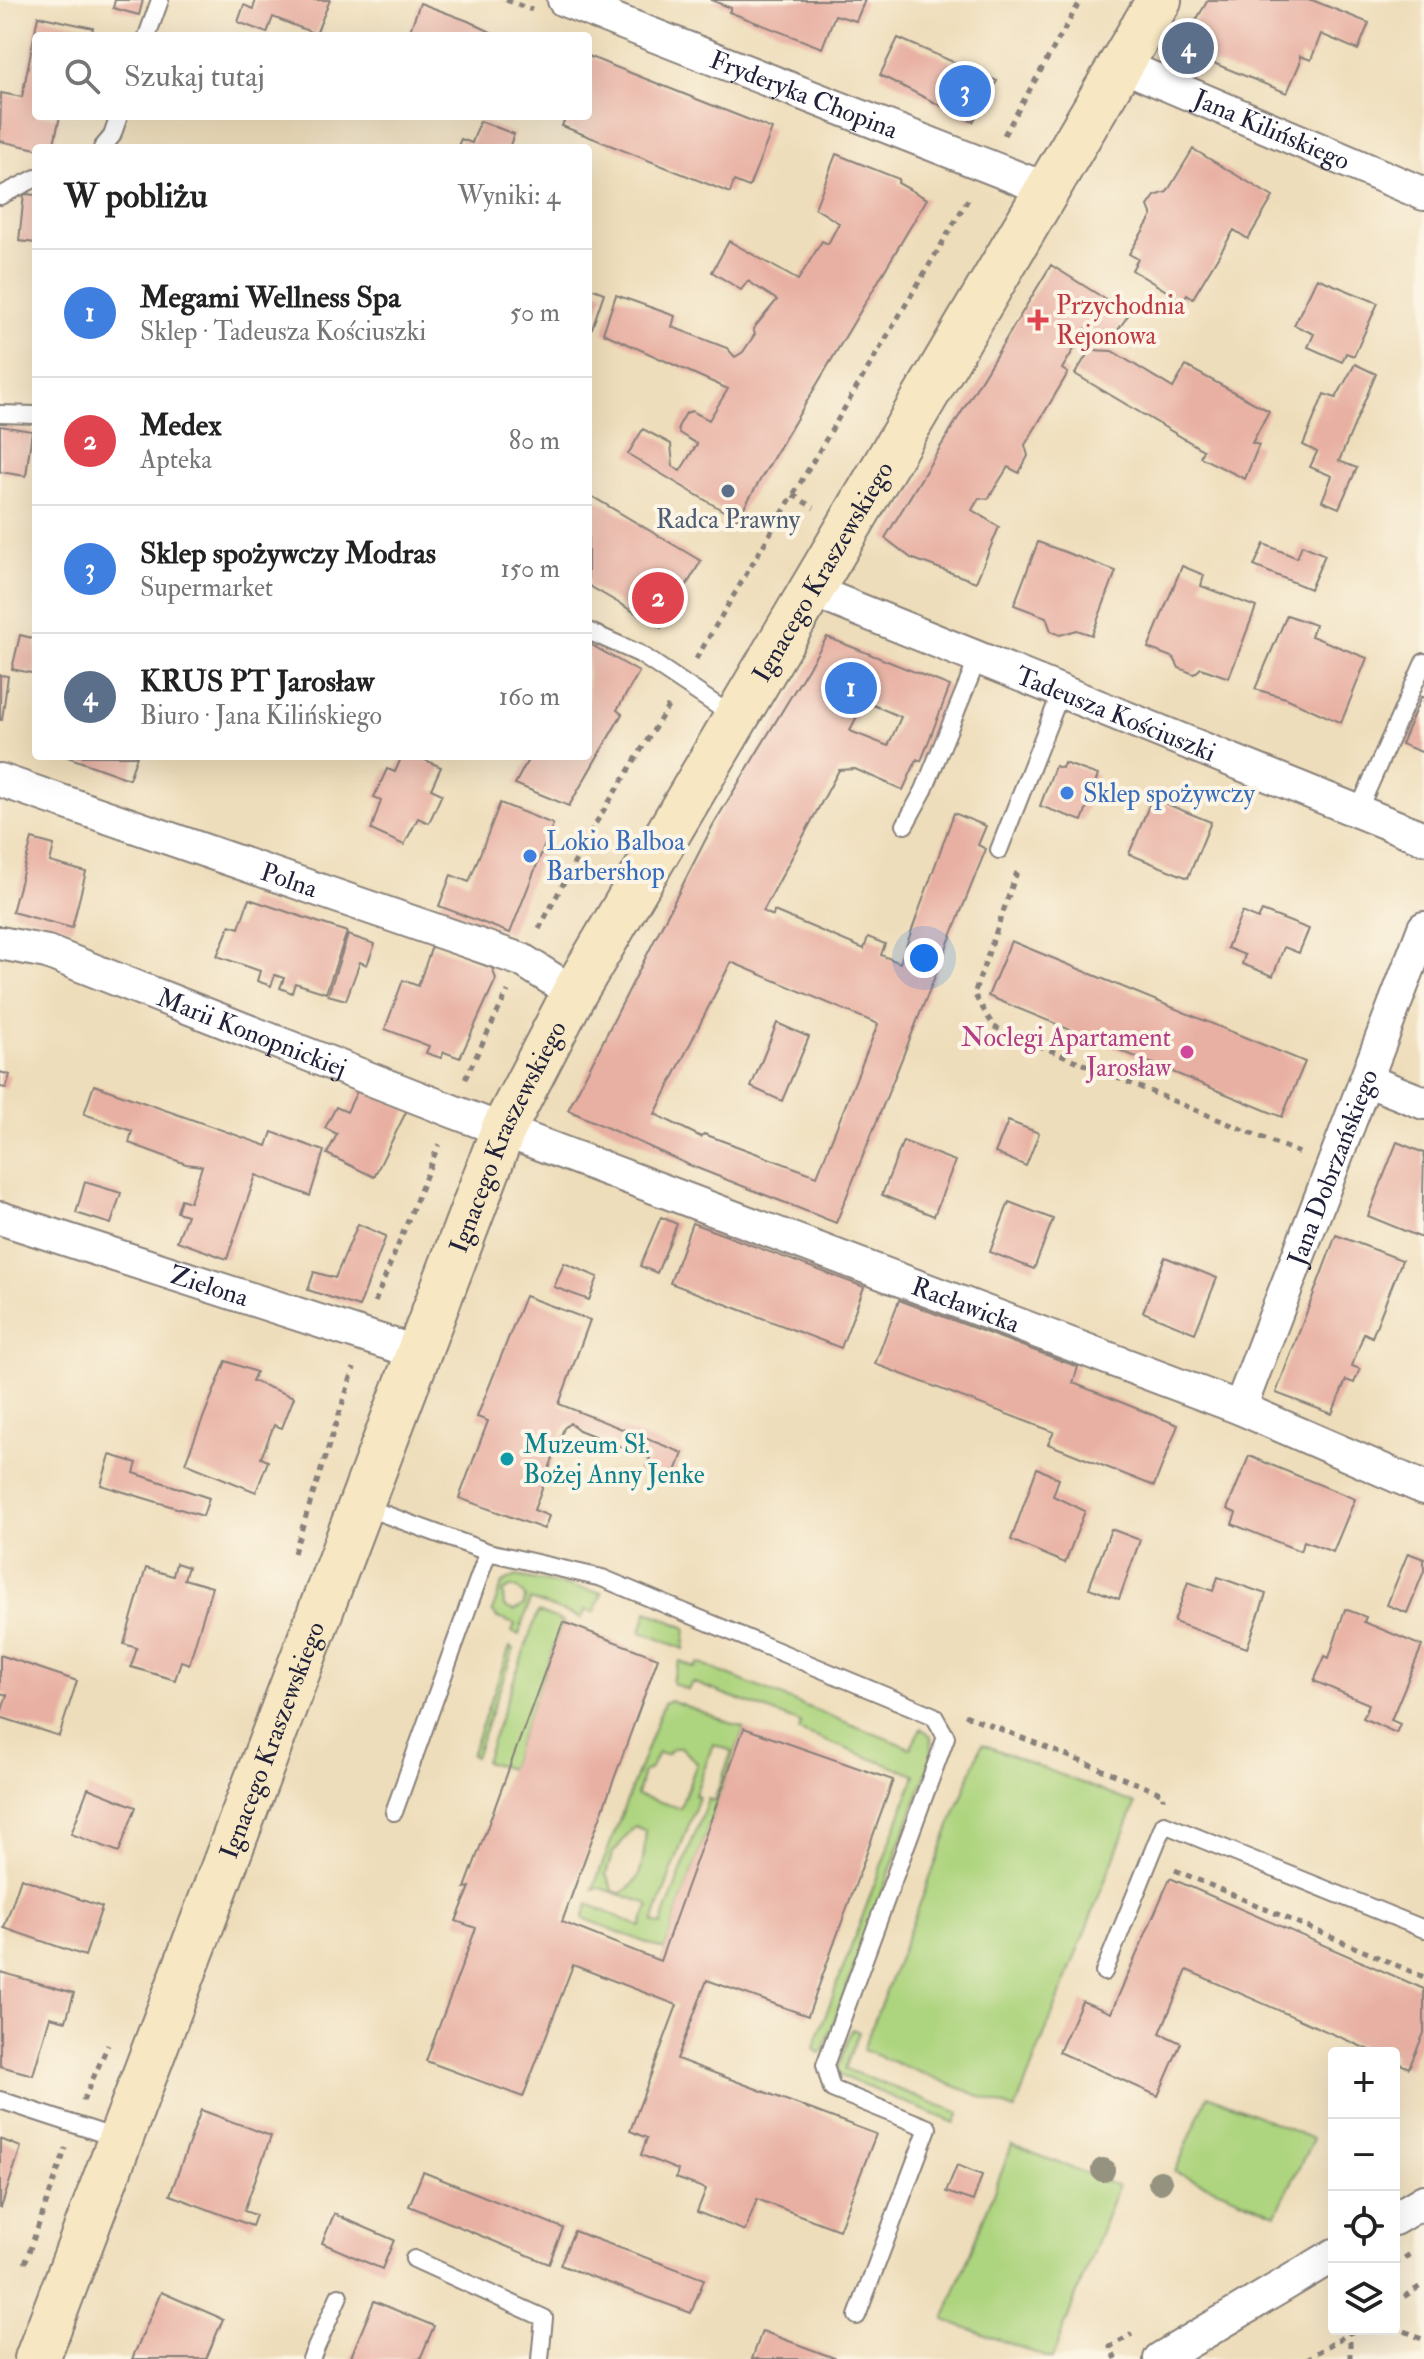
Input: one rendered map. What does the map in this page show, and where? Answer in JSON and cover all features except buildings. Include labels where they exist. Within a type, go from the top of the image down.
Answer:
[{"type":"street","name":"Fryderyka Chopina","points":[[564,0],[1046,189]]},
{"type":"street","name":"Ignacego Kraszewskiego","points":[[37,2359],[503,1130],[574,993],[734,717],[1159,0]]},
{"type":"street","name":"Jana Kilińskiego","points":[[1121,65],[1424,194]]},
{"type":"street","name":"Tadeusza Kościuszki","points":[[810,590],[1424,838]]},
{"type":"street","name":"Polna","points":[[0,780],[522,960],[574,993]]},
{"type":"street","name":"Jana Dobrzańskiego","points":[[1240,1408],[1424,928]]},
{"type":"street","name":"Marii Konopnickiej","points":[[0,943],[47,952],[503,1130]]},
{"type":"street","points":[[1366,1080],[1424,1103]]},
{"type":"street","name":"Racławicka","points":[[503,1130],[1240,1408],[1424,1488]]},
{"type":"street","name":"Zielona","points":[[0,1218],[418,1353]]},
{"type":"street","points":[[1400,2215],[1424,2201]]},
{"type":"street","points":[[1160,2359],[1328,2259]]},
{"type":"lane","points":[[148,32],[160,0]]},
{"type":"lane","points":[[105,144],[118,120]]},
{"type":"lane","points":[[0,196],[32,180]]},
{"type":"lane","points":[[0,414],[32,415]]},
{"type":"lane","points":[[592,633],[640,654],[734,717]]},
{"type":"lane","points":[[905,825],[924,790],[978,658]]},
{"type":"lane","points":[[1358,811],[1424,662]]},
{"type":"lane","points":[[999,850],[1061,692]]},
{"type":"lane","points":[[361,1506],[488,1552],[602,1578],[934,1716],[946,1737],[825,2065],[832,2089],[928,2128],[857,2316]]},
{"type":"lane","points":[[394,1812],[488,1552]]},
{"type":"lane","points":[[1104,1972],[1164,1824],[1424,1929]]},
{"type":"lane","points":[[0,2100],[120,2140]]},
{"type":"lane","points":[[414,2259],[544,2318],[540,2359]]},
{"type":"lane","points":[[311,2359],[339,2296]]},
{"type":"path","points":[[537,934],[594,826],[682,683],[987,166],[1081,0]]},
{"type":"path","points":[[1020,860],[1004,916],[974,994],[994,1027],[1302,1154]]},
{"type":"path","points":[[290,1568],[385,1273]]},
{"type":"path","points":[[934,1716],[962,1714],[1163,1794],[1164,1824]]},
{"type":"path","points":[[1149,1859],[1424,1977]]},
{"type":"path","points":[[20,2276],[74,2125],[113,2034]]},
{"type":"path","points":[[1400,2299],[1424,2284]]},
{"type":"path","points":[[1400,2329],[1424,2340]]},
{"type":"path","points":[[1307,2359],[1346,2335]]},
{"type":"path","points":[[1350,2359],[1353,2335]]},
{"type":"green space","points":[[516,1576],[602,1593],[594,1613],[585,1610],[582,1618],[530,1600],[519,1635],[512,1632],[515,1624],[497,1618],[492,1611],[503,1583]],"holes":[[[518,1588],[525,1597],[524,1605],[514,1611],[504,1607],[503,1592]]]},
{"type":"green space","points":[[647,1611],[686,1628],[684,1649],[641,1632]]},
{"type":"green space","points":[[538,1612],[563,1622],[509,1769],[485,1761]]},
{"type":"green space","points":[[510,1647],[514,1649],[475,1757],[471,1755]]},
{"type":"green space","points":[[680,1661],[695,1668],[698,1663],[910,1748],[921,1728],[931,1736],[932,1758],[823,2051],[819,2053],[814,2049],[815,2044],[915,1775],[799,1731],[801,1723],[692,1682],[688,1690],[674,1684],[672,1680]]},
{"type":"green space","points":[[670,1700],[744,1728],[664,1950],[583,1918],[588,1904],[641,1927],[649,1907],[646,1903],[598,1887],[593,1889],[664,1703]],"holes":[[[713,1744],[732,1751],[714,1801],[708,1799],[661,1925],[653,1922],[699,1797],[695,1795]],[[674,1748],[682,1748],[697,1763],[680,1808],[637,1795],[643,1772],[650,1769],[658,1753],[665,1755]],[[635,1826],[646,1831],[639,1875],[621,1893],[613,1890],[606,1875],[612,1854]]]},
{"type":"green space","points":[[982,1744],[1135,1804],[1015,2110],[863,2050]]},
{"type":"green space","points":[[852,2029],[859,2032],[845,2069],[960,2113],[955,2123],[841,2076],[838,2069]]},
{"type":"green space","points":[[1208,2095],[1313,2139],[1276,2214],[1175,2172]]},
{"type":"green space","points":[[1012,2145],[1118,2186],[1052,2359],[944,2320]]},
{"type":"place","name":"KRUS PT Jarosław","points":[[1188,48]]},
{"type":"place","name":"Sklep spożywczy Modras","points":[[965,91]]},
{"type":"place","name":"Przychodnia Rejonowa","points":[[1038,320]]},
{"type":"place","name":"Radca Prawny","points":[[728,491]]},
{"type":"place","name":"Medex","points":[[658,598]]},
{"type":"place","name":"Megami Wellness Spa","points":[[851,688]]},
{"type":"place","name":"Sklep spożywczy","points":[[1067,793]]},
{"type":"place","name":"Lokio Balboa Barbershop","points":[[530,856]]},
{"type":"place","name":"Noclegi Apartament Jarosław","points":[[1187,1052]]},
{"type":"place","name":"Muzeum Sł. Bożej Anny Jenke","points":[[507,1459]]}]
